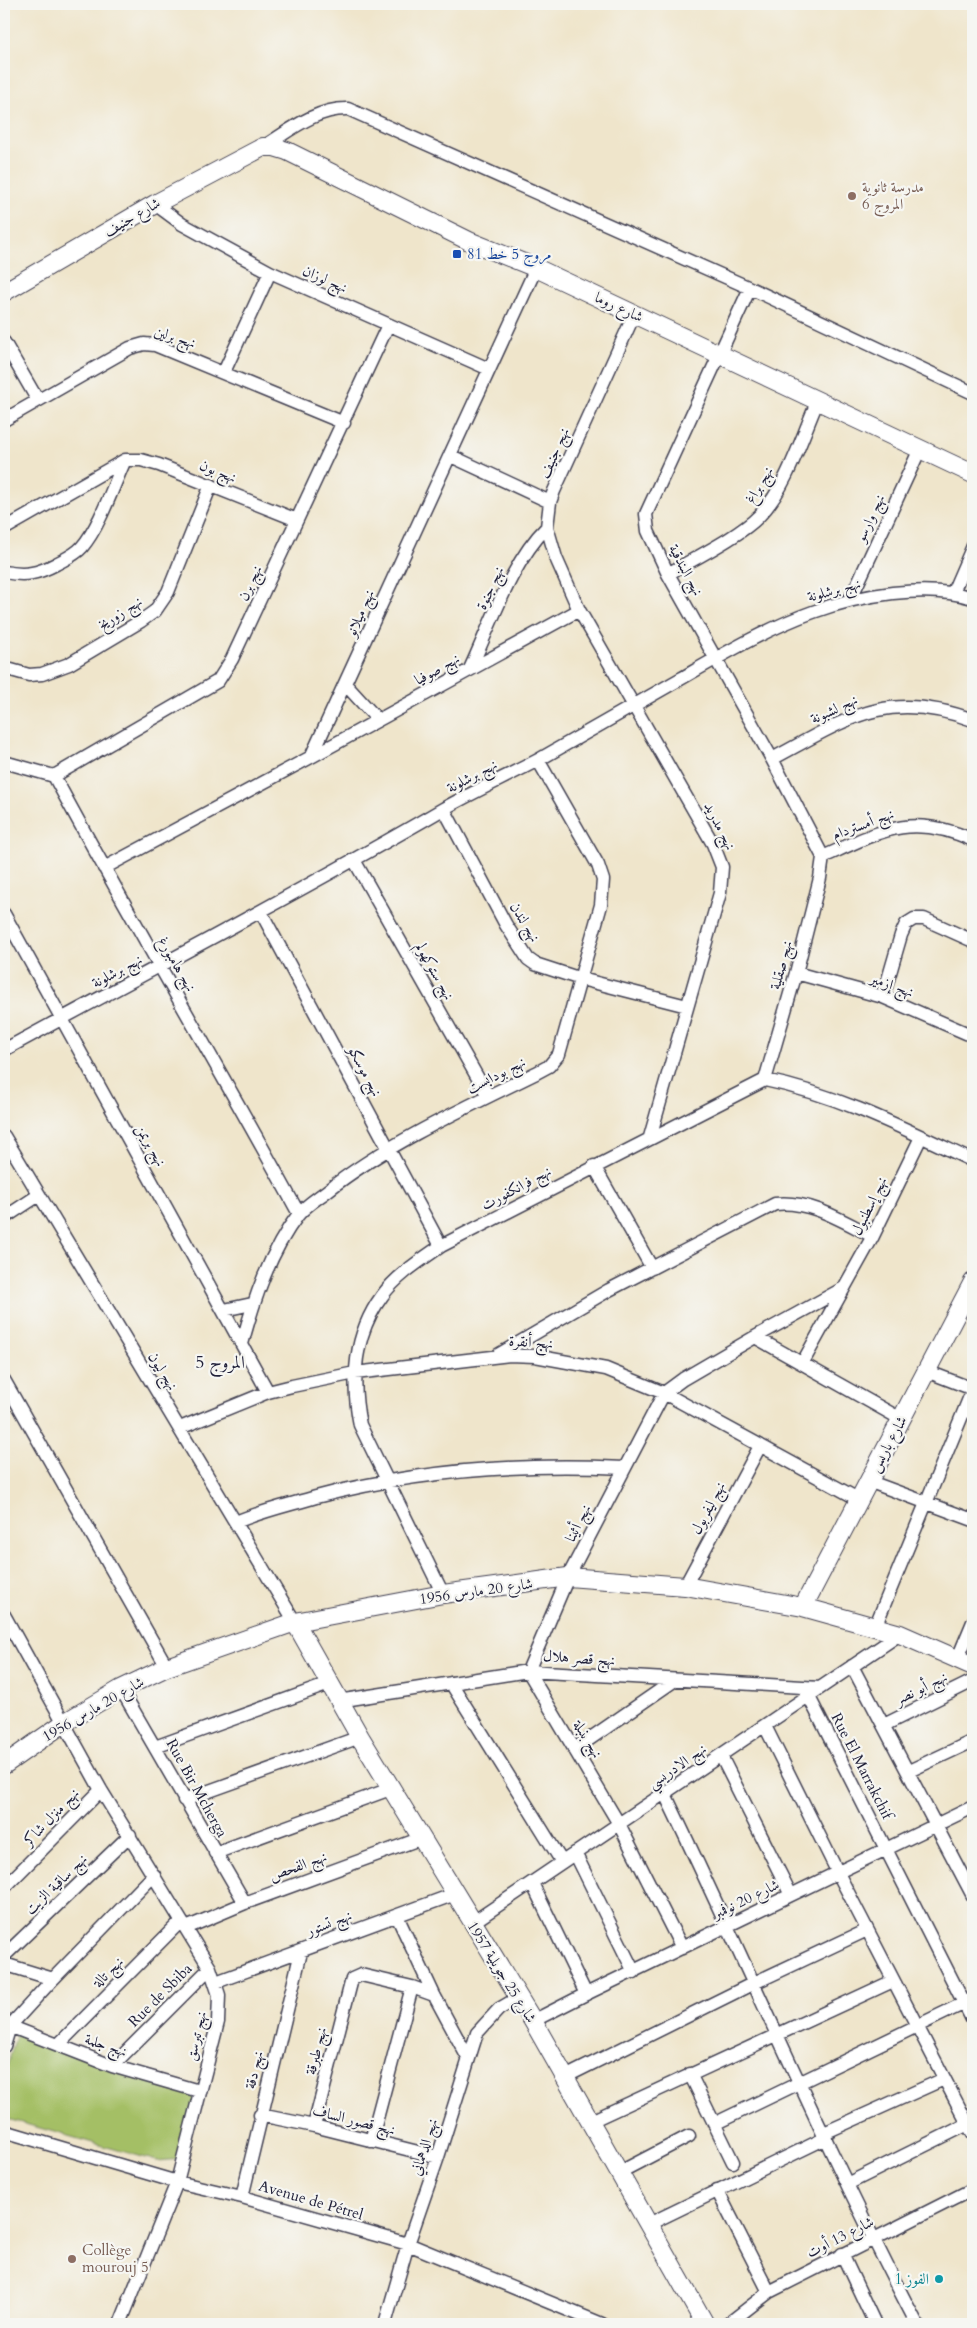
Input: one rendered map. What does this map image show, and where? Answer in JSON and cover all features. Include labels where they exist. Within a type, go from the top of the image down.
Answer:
[{"type":"street","points":[[263,147],[320,112],[348,109],[750,288],[973,392]]},
{"type":"street","name":"شارع جنيف","points":[[4,292],[155,204],[263,147]]},
{"type":"street","name":"شارع روما","points":[[263,147],[274,147],[287,151],[469,241],[536,268],[973,474]]},
{"type":"street","name":"نهج لوزان","points":[[155,204],[182,224],[270,272],[489,370]]},
{"type":"street","name":"نهج ميلانو","points":[[310,757],[346,685],[536,268]]},
{"type":"street","points":[[224,372],[270,272]]},
{"type":"street","name":"نهج البندقية","points":[[750,288],[646,514],[648,531],[668,574],[772,759],[823,857]]},
{"type":"street","name":"نهج جنيف","points":[[579,610],[556,558],[547,527],[550,502],[634,315]]},
{"type":"street","name":"نهج برن","points":[[54,776],[218,681],[232,659],[344,423],[388,325]]},
{"type":"street","points":[[4,342],[37,399]]},
{"type":"street","name":"نهج برلين","points":[[4,420],[37,399],[130,348],[144,344],[155,345],[224,372],[344,423]]},
{"type":"street","name":"نهج براغ","points":[[668,574],[744,528],[765,510],[788,468],[818,400]]},
{"type":"street","name":"نهج وارسو","points":[[850,600],[920,449]]},
{"type":"street","points":[[450,456],[550,502]]},
{"type":"street","points":[[4,529],[125,460]]},
{"type":"street","points":[[4,572],[29,575],[39,573],[81,548],[90,535],[125,460]]},
{"type":"street","name":"نهج بون","points":[[125,460],[141,460],[159,465],[298,520]]},
{"type":"street","name":"نهج زوريخ","points":[[4,668],[29,675],[42,674],[70,664],[141,622],[154,611],[168,592],[211,485]]},
{"type":"street","name":"نهج جنوة","points":[[470,670],[521,560],[534,540],[547,527]]},
{"type":"street","points":[[953,592],[973,546]]},
{"type":"street","name":"نهج برشلونة","points":[[4,1050],[261,912],[444,809],[538,760],[716,658],[812,612],[850,600],[892,594],[953,592],[973,598]]},
{"type":"street","name":"نهج صوفيا","points":[[310,757],[579,610]]},
{"type":"street","name":"نهج مدريد","points":[[579,610],[709,837],[722,867],[720,893],[650,1137]]},
{"type":"street","points":[[346,685],[378,720]]},
{"type":"street","name":"نهج لشبونة","points":[[772,759],[865,712],[893,706],[931,708],[973,720]]},
{"type":"street","points":[[104,868],[310,757]]},
{"type":"street","name":"نهج بودابست","points":[[242,1344],[252,1304],[272,1259],[299,1214],[346,1176],[389,1149],[488,1096],[536,1073],[555,1060],[563,1041],[601,905],[603,880],[598,865],[538,760]]},
{"type":"street","points":[[4,762],[54,776]]},
{"type":"street","name":"نهج هامبورغ","points":[[54,776],[299,1214]]},
{"type":"street","name":"نهج لندن","points":[[444,809],[506,925],[528,959],[535,964],[581,980],[687,1006]]},
{"type":"street","name":"نهج أمستردام","points":[[823,857],[894,827],[922,825],[952,830],[973,840]]},
{"type":"street","name":"نهج صقلية","points":[[765,1080],[796,973],[823,857]]},
{"type":"street","name":"نهج ستوكهولم","points":[[354,860],[488,1096]]},
{"type":"street","name":"نهج موسكو","points":[[261,912],[441,1246]]},
{"type":"street","name":"نهج بريمن","points":[[4,914],[268,1392]]},
{"type":"street","points":[[883,997],[901,935],[906,924],[914,919],[924,919],[973,941]]},
{"type":"street","name":"نهج إزمير","points":[[796,973],[883,997],[973,1036]]},
{"type":"street","points":[[765,1080],[799,1087],[845,1102],[973,1161]]},
{"type":"street","name":"نهج فرانكفورت","points":[[443,1594],[385,1480],[360,1425],[354,1398],[358,1350],[366,1323],[382,1295],[415,1265],[441,1246],[650,1137],[765,1080]]},
{"type":"street","name":"نهج ليون","points":[[4,1136],[295,1622]]},
{"type":"street","name":"نهج إسطنبول","points":[[803,1362],[873,1236],[922,1137]]},
{"type":"street","points":[[594,1166],[652,1268]]},
{"type":"street","points":[[4,1218],[39,1195]]},
{"type":"street","points":[[493,1357],[652,1268],[775,1204],[790,1202],[810,1206],[873,1236]]},
{"type":"street","name":"شارع باريس","points":[[804,1607],[858,1499],[973,1282]]},
{"type":"street","points":[[664,1393],[683,1379],[755,1336],[844,1288]]},
{"type":"street","points":[[224,1310],[252,1304]]},
{"type":"street","points":[[755,1336],[901,1419]]},
{"type":"street","name":"نهج أنقرة","points":[[180,1428],[268,1392],[355,1373],[493,1357],[535,1356],[606,1369],[664,1393],[858,1499]]},
{"type":"street","points":[[875,1627],[973,1389],[926,1371]]},
{"type":"street","points":[[4,1380],[167,1667]]},
{"type":"street","name":"نهج أثينا","points":[[528,1671],[568,1577],[664,1393]]},
{"type":"street","name":"نهج ليفربول","points":[[685,1586],[760,1446]]},
{"type":"street","points":[[236,1522],[256,1514],[385,1480],[439,1472],[560,1465],[624,1468]]},
{"type":"street","points":[[868,1481],[973,1520]]},
{"type":"street","name":"شارع 20 مارس 1956","points":[[4,1765],[64,1723],[121,1689],[167,1667],[295,1622],[443,1594],[568,1577],[685,1586],[804,1607],[900,1634],[966,1662]]},
{"type":"street","name":"نهج تبرسق","points":[[4,1615],[101,1790],[210,1968],[219,1995],[218,2022],[177,2182],[120,2324]]},
{"type":"street","name":"شارع 25 جويلية 1957","points":[[295,1622],[338,1701],[393,1788],[472,1923],[534,2022],[705,2324]]},
{"type":"street","points":[[966,1662],[973,1622]]},
{"type":"street","name":"نهج الادريسي","points":[[472,1923],[900,1634]]},
{"type":"street","points":[[852,1666],[937,1825],[969,1878],[973,1896]]},
{"type":"street","name":"نهج قصر هلال","points":[[338,1701],[528,1671],[820,1688]]},
{"type":"street","name":"نهج بنبلة","points":[[528,1671],[619,1824],[682,1948]]},
{"type":"street","points":[[576,1749],[675,1680]]},
{"type":"street","name":"نهج أبو نصر","points":[[884,1725],[973,1682]]},
{"type":"street","points":[[451,1683],[562,1862]]},
{"type":"street","points":[[155,1746],[329,1684]]},
{"type":"street","name":"Rue Bir Mcherga","points":[[121,1689],[244,1903]]},
{"type":"street","name":"Rue El Marrakchif","points":[[808,1696],[886,1851],[969,2001],[973,2021]]},
{"type":"street","points":[[764,1726],[867,1930],[971,2129],[847,2184]]},
{"type":"street","points":[[184,1800],[360,1737]]},
{"type":"street","points":[[908,1771],[973,1741]]},
{"type":"street","points":[[721,1756],[791,1895]]},
{"type":"street","points":[[215,1853],[393,1788]]},
{"type":"street","name":"نهج منزل شاكر","points":[[4,1888],[101,1790]]},
{"type":"street","points":[[664,1794],[728,1926],[872,2238],[916,2324]]},
{"type":"street","name":"شارع 20 نوفمبر","points":[[534,2022],[586,1994],[886,1851],[973,1807]]},
{"type":"street","name":"نهج ساقية الزيت","points":[[4,1956],[130,1835]]},
{"type":"street","name":"نهج الفحص","points":[[183,1924],[422,1838]]},
{"type":"street","points":[[575,1853],[634,1972]]},
{"type":"street","points":[[4,2046],[7,2025],[154,1875]]},
{"type":"street","points":[[532,1883],[586,1994]]},
{"type":"street","name":"نهج تستور","points":[[216,1982],[455,1894]]},
{"type":"street","points":[[396,1916],[468,2058]]},
{"type":"street","name":"نهج تالة","points":[[58,2045],[183,1924]]},
{"type":"street","points":[[565,2076],[867,1930]]},
{"type":"street","name":"نهج دقة","points":[[242,2197],[301,1952]]},
{"type":"street","points":[[4,1964],[53,1979]]},
{"type":"street","name":"Rue de Sbiba","points":[[112,2066],[210,1968]]},
{"type":"street","name":"نهج طبرقة","points":[[314,2126],[352,1979],[361,1975],[412,1987]]},
{"type":"street","points":[[591,2122],[778,2033],[894,1981]]},
{"type":"street","points":[[371,2141],[412,1987],[434,1994]]},
{"type":"street","name":"نهج الدهماني","points":[[385,2324],[408,2244],[477,2033],[499,2009],[518,1998]]},
{"type":"street","points":[[714,2124],[969,2001]]},
{"type":"street","name":"نهج جلمة","points":[[7,2025],[112,2066],[199,2091]]},
{"type":"street","points":[[690,2074],[733,2162]]},
{"type":"street","points":[[649,2224],[944,2078]]},
{"type":"street","name":"نهج قصور الساف","points":[[260,2116],[314,2126],[438,2157]]},
{"type":"street","name":"Avenue de Pétrel","points":[[4,2131],[177,2182],[242,2197],[408,2244],[602,2324]]},
{"type":"street","points":[[620,2172],[689,2136]]},
{"type":"street","name":"شارع 13 أوت","points":[[728,2324],[769,2292],[872,2238],[973,2189]]},
{"type":"street","points":[[717,2190],[769,2292]]},
{"type":"street","points":[[842,2254],[875,2324]]},
{"type":"green space","points":[[17,2033],[197,2096],[182,2159],[157,2161],[4,2118],[4,2076]]},
{"type":"place","name":"مدرسة ثانوية المروج 6","points":[[852,196]]},
{"type":"place","name":"مروج 5 خط 81","points":[[457,254]]},
{"type":"place","name":"Collège mourouj 5","points":[[72,2259]]},
{"type":"place","name":"الفوز 1","points":[[939,2279]]},
{"type":"district","name":"المروج 5","points":[[220,1362]]}]
